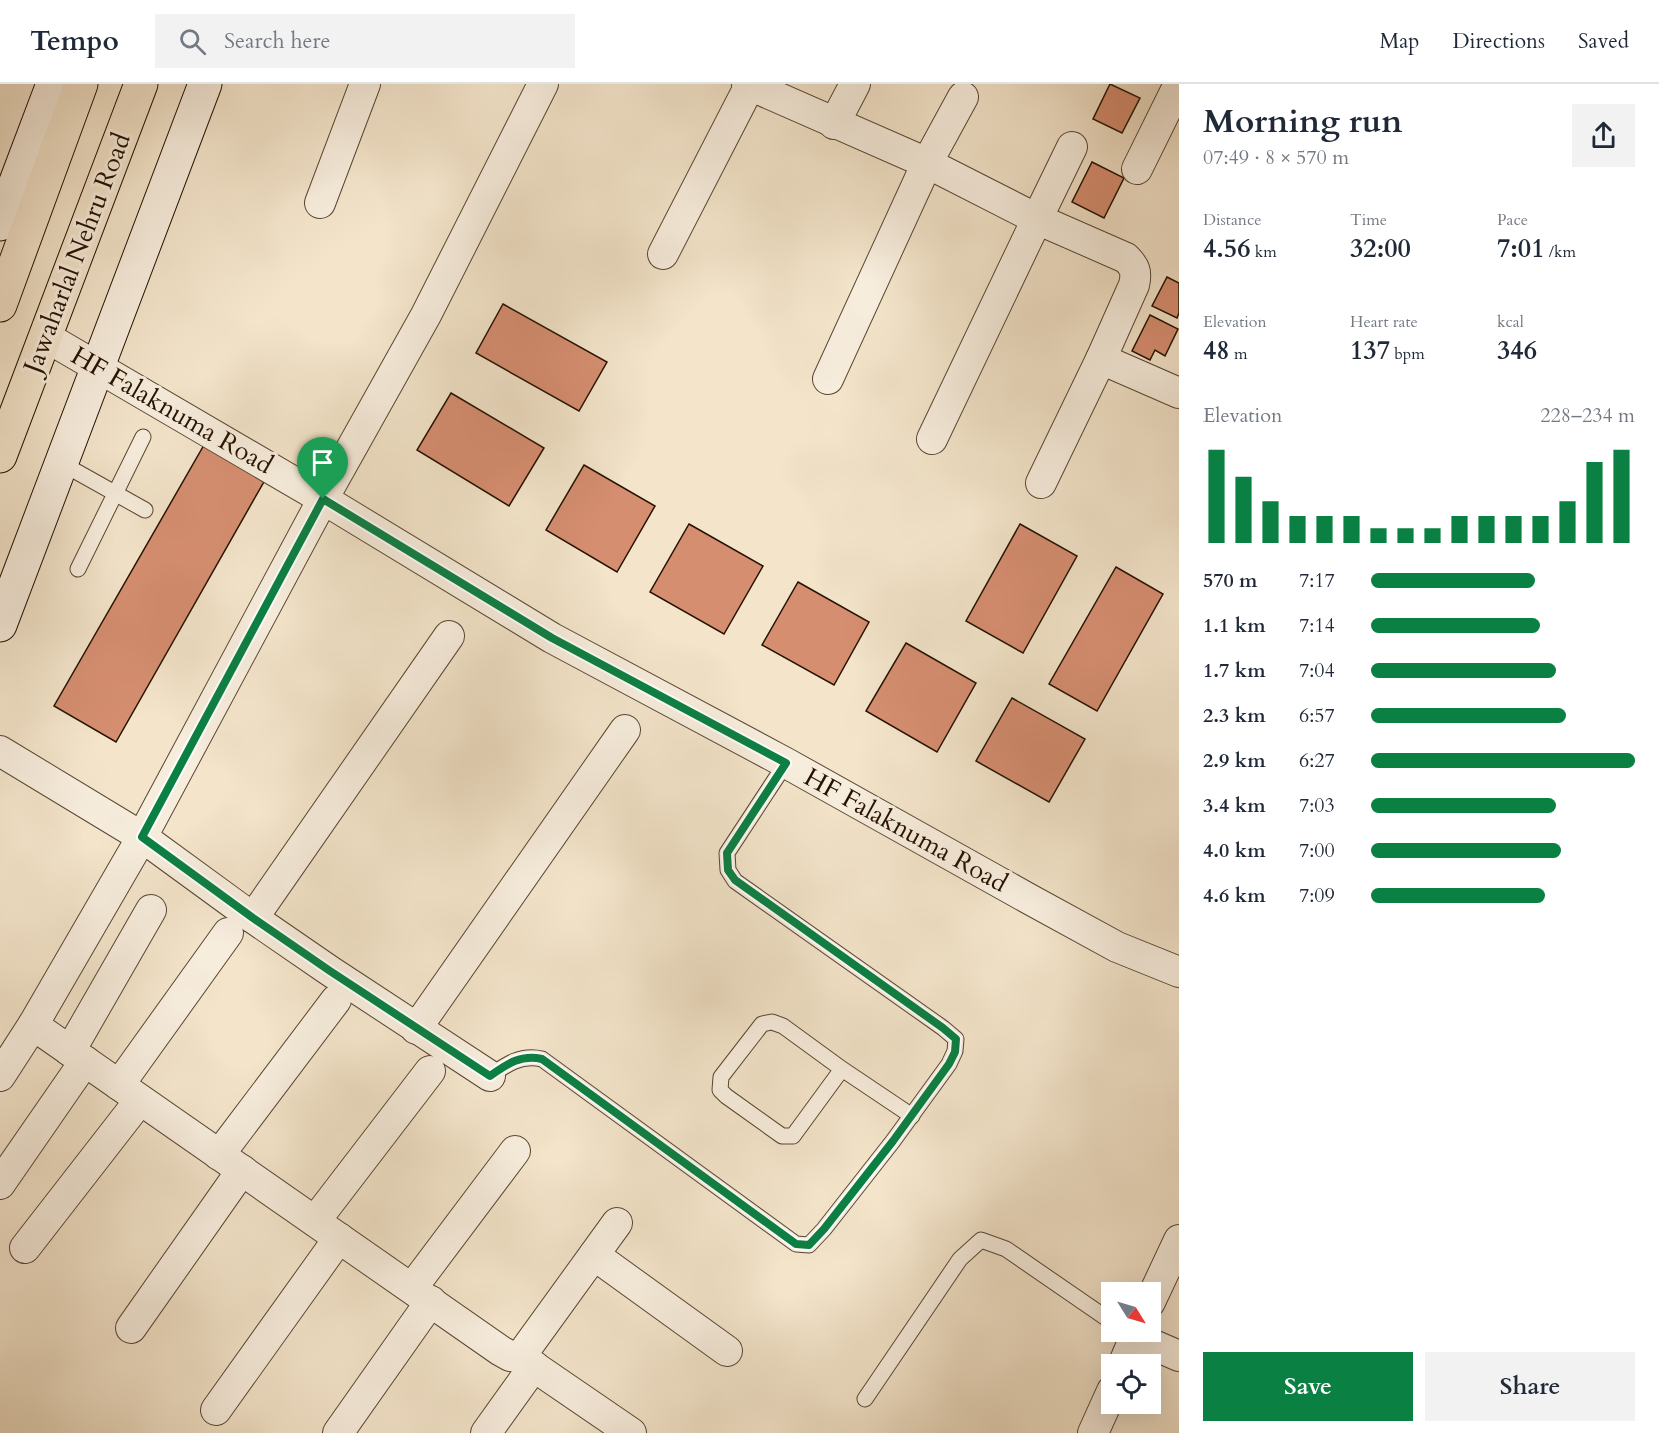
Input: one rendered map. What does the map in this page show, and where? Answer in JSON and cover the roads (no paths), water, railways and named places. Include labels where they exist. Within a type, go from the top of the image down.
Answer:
[{"type":"main road","name":"Jawaharlal Nehru Road","points":[[0,305],[81,84]]},
{"type":"main road","name":"Jawaharlal Nehru Road","points":[[0,456],[141,84]]},
{"type":"street","points":[[0,224],[53,84]]},
{"type":"street","points":[[0,625],[205,84]]},
{"type":"street","points":[[320,203],[365,84]]},
{"type":"street","points":[[0,1076],[33,1025],[142,837],[323,499],[426,315],[543,84]]},
{"type":"street","points":[[834,124],[855,84]]},
{"type":"street","points":[[1137,169],[1179,84]]},
{"type":"street","points":[[663,254],[760,87],[834,124],[927,163],[1037,219],[1126,258],[1133,265],[1136,275],[1134,285],[1041,483]]},
{"type":"street","points":[[828,379],[927,163],[963,97]]},
{"type":"street","points":[[932,439],[1072,147]]},
{"type":"street","name":"HF Falaknuma Road","points":[[46,337],[323,499],[552,638],[786,763],[1107,941],[1179,972]]},
{"type":"street","points":[[1101,359],[1179,393]]},
{"type":"street","points":[[253,918],[449,636]]},
{"type":"street","points":[[416,1029],[625,730]]},
{"type":"street","points":[[0,751],[142,837],[253,918],[416,1029],[490,1076]]},
{"type":"street","points":[[0,1184],[77,1056],[151,910]]},
{"type":"street","points":[[26,1248],[130,1093],[228,933]]},
{"type":"street","points":[[131,1328],[231,1163],[336,1000]]},
{"type":"street","points":[[33,1025],[501,1351],[527,1361],[631,1433]]},
{"type":"street","points":[[216,1410],[327,1229],[430,1071]]},
{"type":"street","points":[[338,1433],[421,1295],[516,1151]]},
{"type":"street","points":[[486,1433],[527,1361],[617,1223]]},
{"type":"street","points":[[1159,1282],[1179,1240]]},
{"type":"street","points":[[594,1255],[727,1351]]},
{"type":"street","points":[[1150,1342],[1179,1356]]},
{"type":"street","points":[[1093,1433],[1102,1414]]},
{"type":"lane","points":[[78,569],[143,437]]},
{"type":"lane","points":[[61,463],[145,510]]},
{"type":"lane","points":[[490,1076],[508,1064],[530,1056],[542,1059],[796,1244],[809,1245],[912,1116],[949,1064],[955,1052],[956,1039],[735,880],[728,870],[727,853],[786,763]]},
{"type":"lane","points":[[842,1069],[792,1136],[782,1136],[720,1090],[721,1077],[762,1024],[772,1022],[783,1026],[912,1116]]},
{"type":"lane","points":[[865,1399],[960,1259],[981,1240],[1006,1249],[1101,1313]]}]
